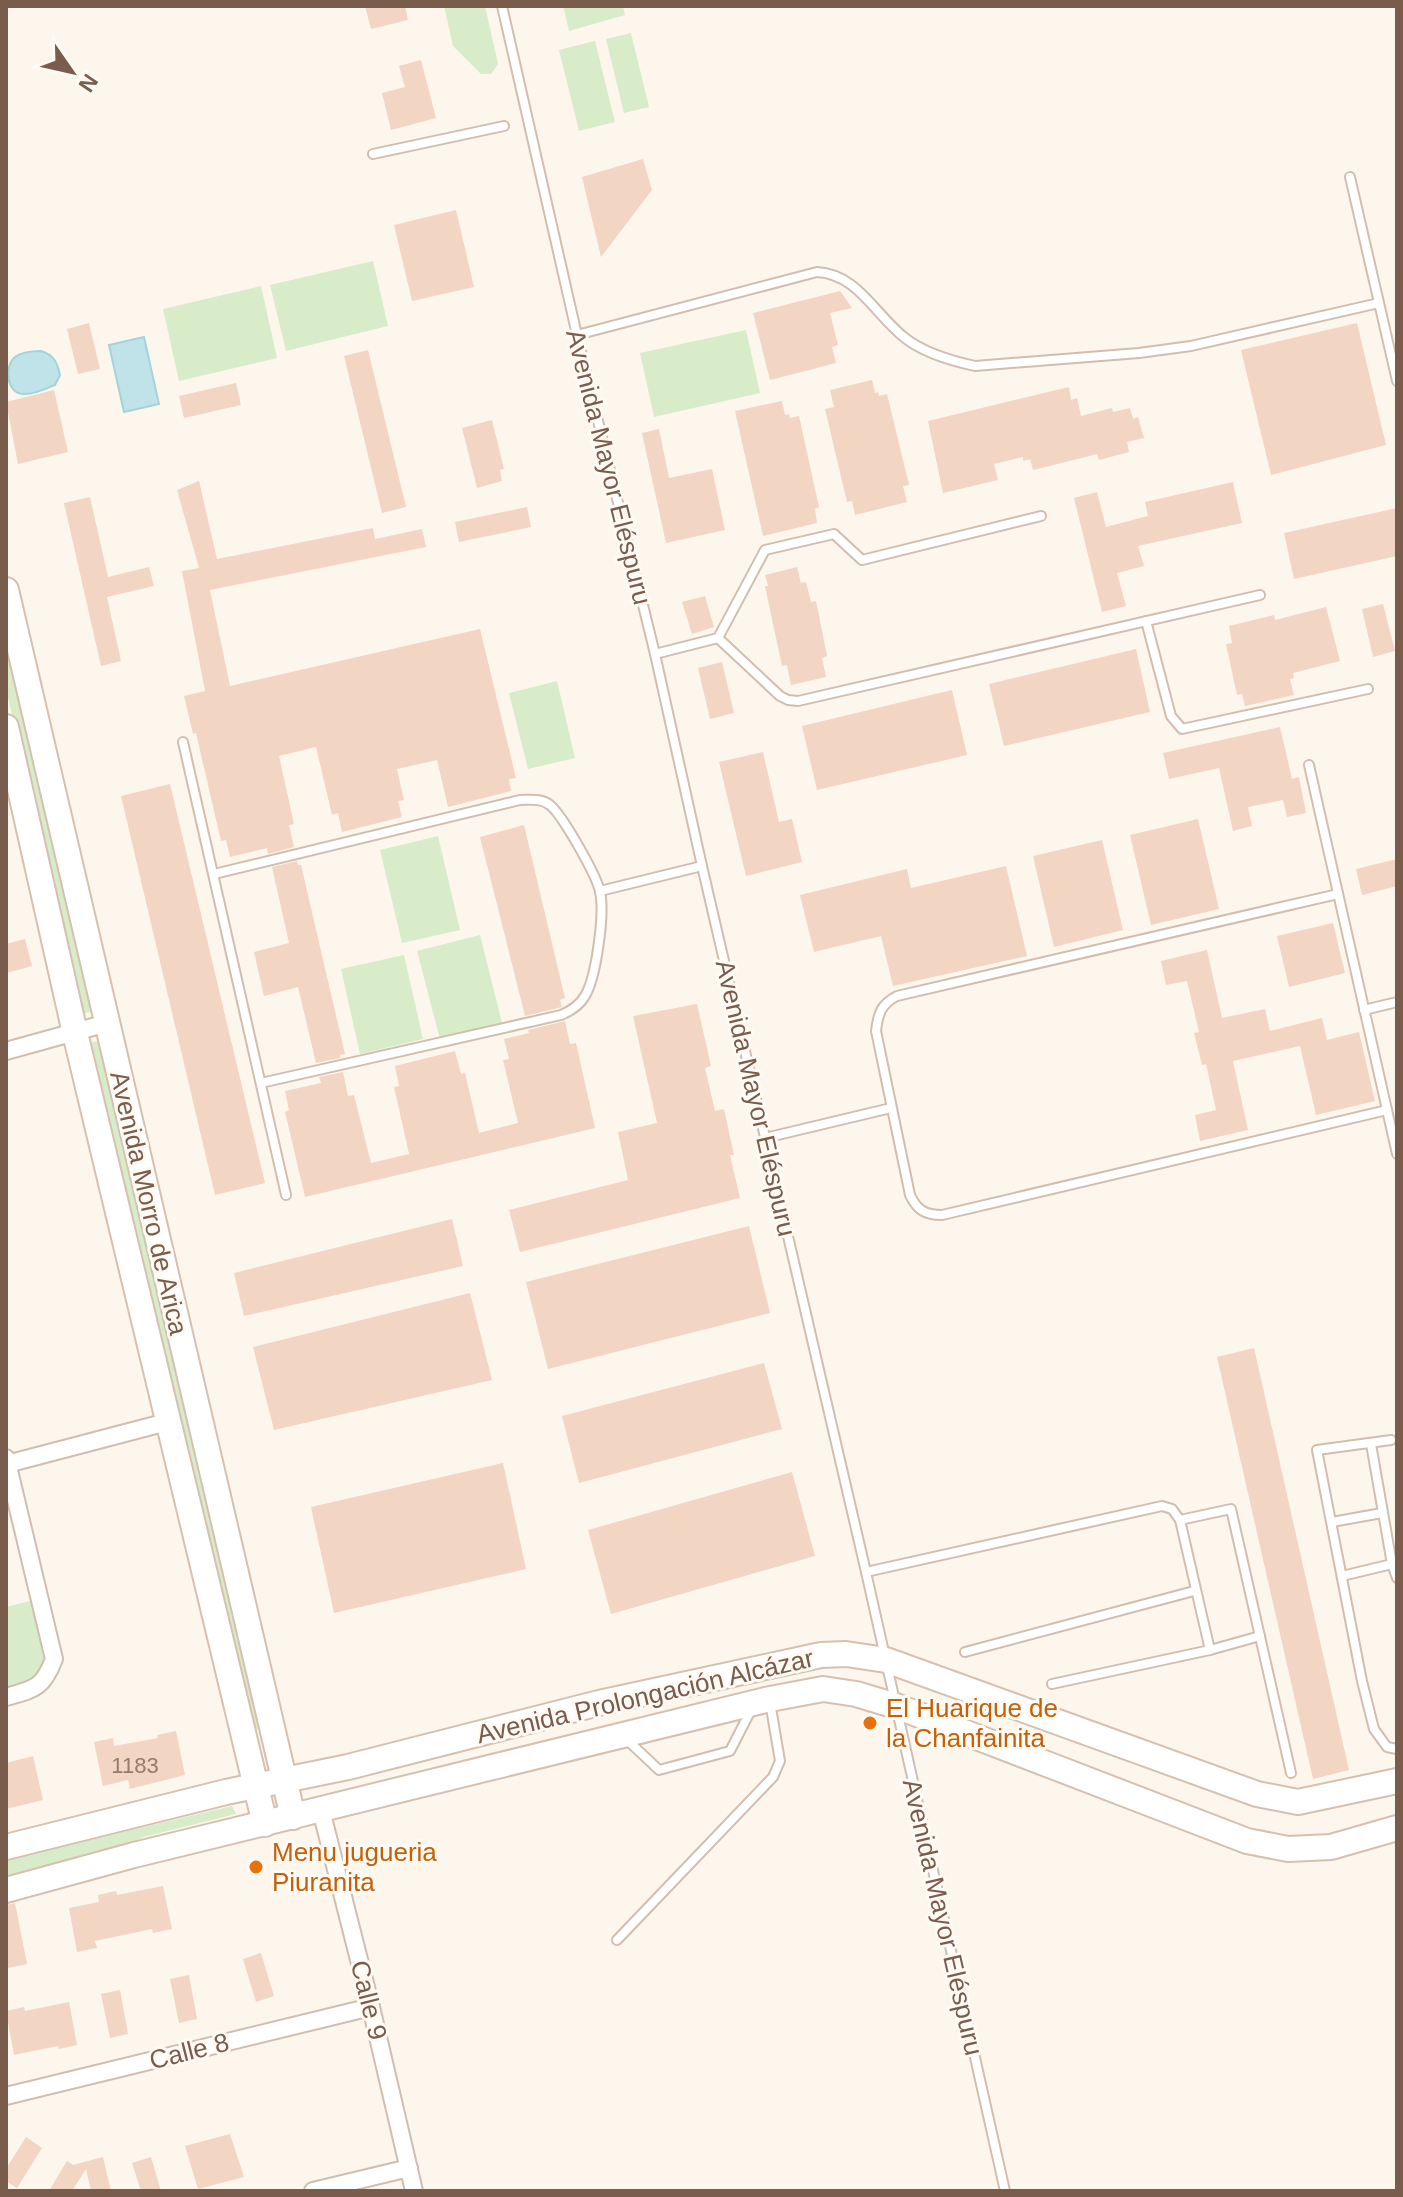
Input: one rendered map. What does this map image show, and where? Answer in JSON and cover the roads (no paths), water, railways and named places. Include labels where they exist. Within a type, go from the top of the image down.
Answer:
[{"type":"main road","name":"Avenida Morro de Arica","points":[[6,590],[293,1817]]},
{"type":"main road","name":"Avenida Morro de Arica","points":[[6,727],[75,1033],[265,1824]]},
{"type":"main road","name":"Avenida Prolongación Alcázar","points":[[6,1847],[599,1703],[821,1655],[846,1654],[886,1660],[1257,1794],[1298,1802],[1397,1781]]},
{"type":"main road","name":"Avenida Prolongación Alcázar","points":[[6,1890],[134,1855],[615,1736],[763,1700],[823,1689],[856,1694],[896,1706],[1247,1841],[1288,1849],[1331,1847],[1397,1828]]},
{"type":"main road","points":[[599,1703],[615,1736]]},
{"type":"street","points":[[6,1051],[107,1023]]},
{"type":"street","points":[[6,1697],[35,1689],[47,1677],[54,1659],[7,1461],[167,1422]]},
{"type":"street","name":"Calle 9","points":[[321,1810],[414,2191]]},
{"type":"street","name":"Calle 8","points":[[6,2096],[371,2007]]},
{"type":"street","points":[[313,2191],[409,2168]]},
{"type":"lane","name":"Avenida Mayor Eléspuru","points":[[502,6],[577,335],[655,654],[1005,2191]]},
{"type":"lane","points":[[373,154],[504,126]]},
{"type":"lane","points":[[1350,177],[1397,381]]},
{"type":"lane","points":[[577,335],[817,272],[830,273],[853,285],[908,340],[958,362],[975,366],[1110,356],[1191,346],[1379,303]]},
{"type":"lane","points":[[655,654],[718,638],[765,550],[834,534],[862,560],[1041,516]]},
{"type":"lane","points":[[718,638],[780,696],[798,701],[1260,595]]},
{"type":"lane","points":[[1146,621],[1171,716],[1182,729],[1368,689]]},
{"type":"lane","points":[[183,742],[286,1195]]},
{"type":"lane","points":[[1309,765],[1397,1154]]},
{"type":"lane","points":[[214,874],[520,800],[537,799],[549,804],[558,814],[600,891],[602,911],[591,983],[573,1010],[261,1083]]},
{"type":"lane","points":[[600,891],[702,866]]},
{"type":"lane","points":[[1338,894],[897,996],[886,1002],[878,1015],[876,1031],[910,1195],[915,1207],[928,1215],[942,1215],[1387,1110]]},
{"type":"lane","points":[[1364,1010],[1397,1002]]},
{"type":"lane","points":[[765,1138],[891,1108]]},
{"type":"lane","points":[[1391,1440],[1317,1450],[1374,1729],[1387,1747],[1397,1749]]},
{"type":"lane","points":[[1371,1444],[1396,1575]]},
{"type":"lane","points":[[866,1572],[1162,1506],[1172,1509],[1180,1520],[1210,1650]]},
{"type":"lane","points":[[1180,1520],[1231,1509],[1291,1773]]},
{"type":"lane","points":[[1332,1522],[1382,1513]]},
{"type":"lane","points":[[1342,1576],[1392,1564]]},
{"type":"lane","points":[[965,1652],[1194,1591]]},
{"type":"lane","points":[[1052,1684],[1260,1636]]},
{"type":"lane","points":[[615,1736],[659,1770],[730,1751],[763,1700]]},
{"type":"lane","points":[[617,1940],[773,1777],[780,1761],[763,1700]]},
{"type":"water","points":[[144,337],[159,404],[124,412],[109,345]]},
{"type":"water","points":[[41,351],[52,357],[58,366],[60,375],[55,385],[31,394],[17,392],[8,378],[11,361],[21,354]]},
{"type":"place","name":"El Huarique de la Chanfainita","points":[[870,1723]]},
{"type":"place","name":"Menu jugueria Piuranita","points":[[256,1867]]}]
